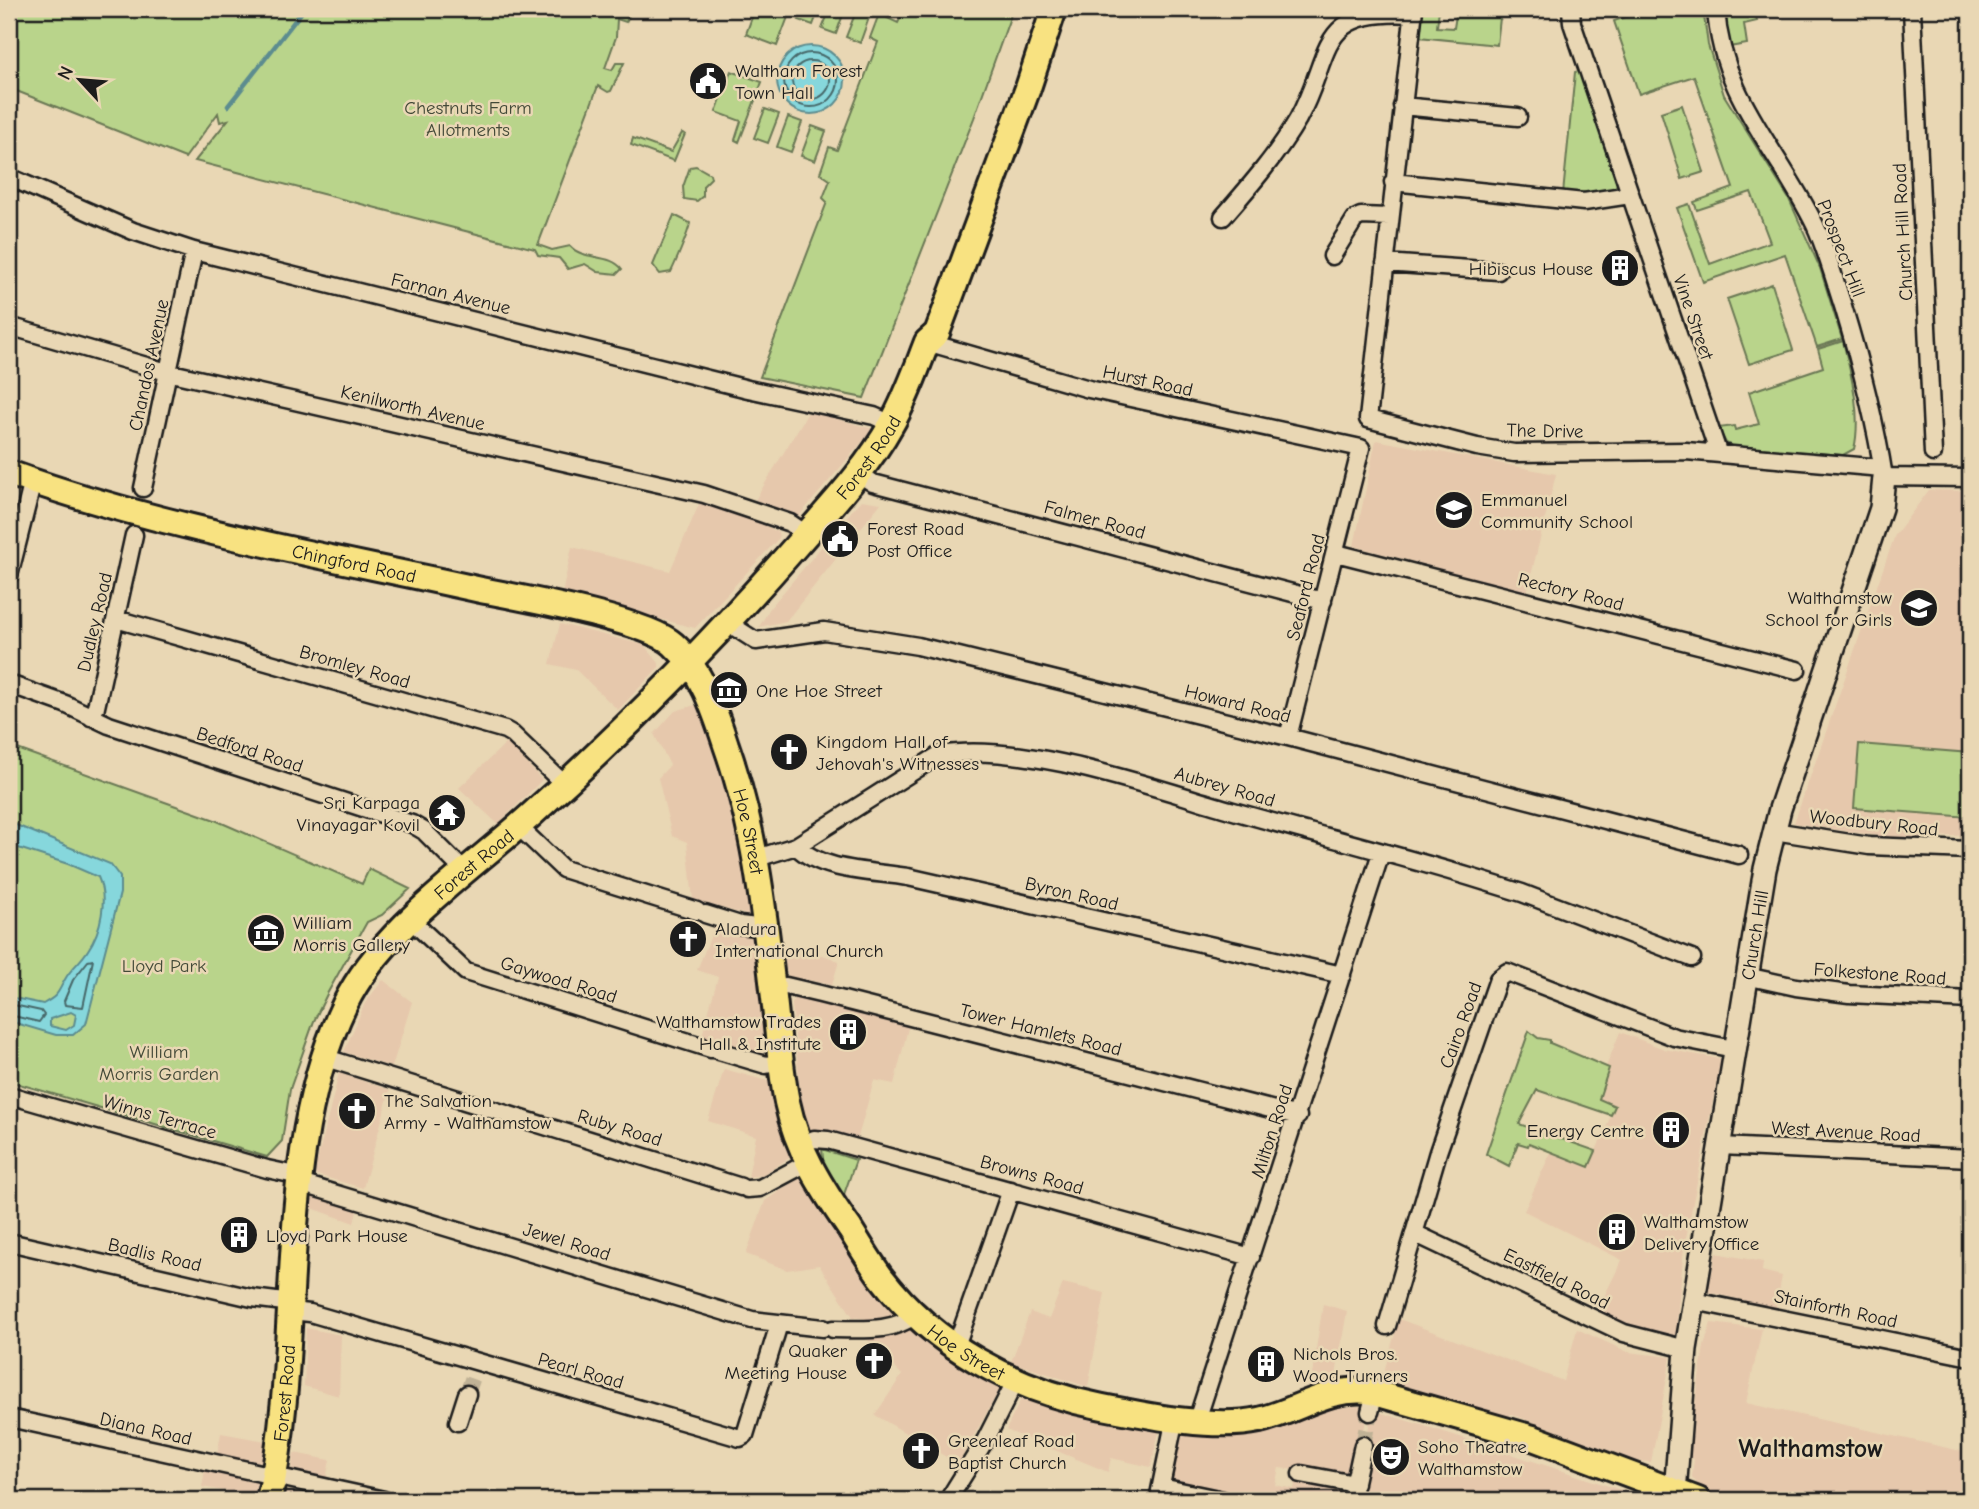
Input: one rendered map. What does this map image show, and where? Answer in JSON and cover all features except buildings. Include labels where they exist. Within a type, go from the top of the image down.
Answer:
[{"type":"main road","name":"Forest Road","points":[[928,342],[922,328],[993,146],[1037,9]]},
{"type":"main road","name":"Forest Road","points":[[272,1489],[287,1391],[300,1179],[309,1119],[338,1020],[352,990],[412,921],[518,826],[561,780],[734,627],[806,534],[858,473],[892,424],[928,342],[939,328],[1055,9]]},
{"type":"main road","name":"Chingford Road","points":[[9,473],[157,518],[561,607],[630,625],[664,637],[690,664]]},
{"type":"main road","name":"Hoe Street","points":[[690,664],[709,700],[734,767],[757,858],[787,1103],[804,1154],[879,1275],[915,1315],[956,1346],[1016,1382],[1100,1407],[1186,1419],[1241,1423],[1262,1419],[1342,1389],[1373,1402],[1533,1438],[1683,1498]]},
{"type":"street","name":"Vine Street","points":[[1571,9],[1572,23],[1718,452]]},
{"type":"street","name":"Prospect Hill","points":[[1716,9],[1727,71],[1741,102],[1790,180],[1815,226],[1831,267],[1862,367],[1883,473]]},
{"type":"street","name":"Church Hill Road","points":[[1912,9],[1933,453]]},
{"type":"street","name":"The Drive","points":[[1223,217],[1269,163],[1296,122],[1323,53],[1337,32],[1349,23],[1375,13],[1413,12],[1368,419],[1477,447],[1514,453],[1718,452],[1883,473]]},
{"type":"street","points":[[1402,106],[1518,117]]},
{"type":"street","name":"Farnan Avenue","points":[[9,177],[133,231],[194,251],[659,366],[867,414],[892,424]]},
{"type":"street","points":[[1393,183],[1584,202],[1630,195]]},
{"type":"street","points":[[1332,256],[1355,219],[1361,216],[1390,217]]},
{"type":"street","name":"Chandos Avenue","points":[[143,488],[194,251]]},
{"type":"street","points":[[1385,263],[1498,271]]},
{"type":"street","name":"Kenilworth Avenue","points":[[9,326],[167,372],[704,494],[790,523],[806,534]]},
{"type":"street","name":"Hurst Road","points":[[928,342],[1089,388],[1362,448]]},
{"type":"street","name":"Seaford Road","points":[[1288,737],[1362,448]]},
{"type":"street","name":"Falmer Road","points":[[858,473],[873,483],[1323,601]]},
{"type":"street","points":[[1883,473],[1970,478]]},
{"type":"street","name":"Church Hill","points":[[1683,1498],[1686,1349],[1716,1160],[1721,1146],[1746,976],[1774,831],[1875,527],[1883,499],[1883,473]]},
{"type":"street","points":[[9,576],[33,481]]},
{"type":"street","name":"Dudley Road","points":[[91,717],[134,535]]},
{"type":"street","name":"Rectory Road","points":[[1336,553],[1797,670]]},
{"type":"street","name":"Bromley Road","points":[[116,619],[505,730],[561,780]]},
{"type":"street","name":"Howard Road","points":[[734,627],[756,641],[824,631],[893,640],[1288,737],[1739,855]]},
{"type":"street","name":"Bedford Road","points":[[9,684],[91,717],[412,824],[424,831],[466,873]]},
{"type":"street","name":"Aubrey Road","points":[[757,858],[796,846],[931,759],[962,751],[1079,767],[1522,892],[1692,958]]},
{"type":"street","points":[[518,826],[564,869],[740,925],[765,928]]},
{"type":"street","name":"Woodbury Road","points":[[1774,831],[1870,846],[1970,850]]},
{"type":"street","name":"Byron Road","points":[[796,846],[805,853],[837,865],[908,877],[1342,975]]},
{"type":"street","name":"Milton Road","points":[[1160,1494],[1186,1419],[1251,1257],[1381,853]]},
{"type":"street","name":"Gaywood Road","points":[[412,921],[466,972],[766,1065],[781,1062]]},
{"type":"street","name":"Cairo Road","points":[[1387,1326],[1414,1233],[1498,979],[1507,972],[1674,1037],[1734,1049]]},
{"type":"street","name":"Folkestone Road","points":[[1746,976],[1796,988],[1970,1000]]},
{"type":"street","name":"Tower Hamlets Road","points":[[773,987],[786,986],[820,994],[1298,1116]]},
{"type":"street","name":"Ruby Road","points":[[326,1058],[744,1188],[760,1188],[804,1154]]},
{"type":"street","name":"Winns Terrace","points":[[9,1095],[300,1179]]},
{"type":"street","name":"Browns Road","points":[[804,1154],[814,1139],[828,1140],[1251,1257]]},
{"type":"street","name":"West Avenue Road","points":[[1721,1146],[1970,1158]]},
{"type":"street","name":"Jewel Road","points":[[300,1179],[752,1320],[828,1329],[885,1328],[903,1324],[915,1315]]},
{"type":"street","points":[[956,1346],[1011,1190]]},
{"type":"street","name":"Eastfield Road","points":[[1414,1233],[1624,1333],[1686,1349]]},
{"type":"street","name":"Badlis Road","points":[[9,1242],[292,1307]]},
{"type":"street","name":"Stainforth Road","points":[[1694,1301],[1970,1357]]},
{"type":"street","name":"Pearl Road","points":[[292,1307],[476,1368],[740,1438],[745,1435],[779,1324]]},
{"type":"street","points":[[948,1500],[986,1439],[1016,1382]]},
{"type":"street","points":[[458,1422],[467,1394]]},
{"type":"street","name":"Diana Road","points":[[9,1418],[272,1489],[384,1500]]},
{"type":"street","points":[[1301,1474],[1353,1492],[1363,1445]]},
{"type":"street","points":[[1160,1494],[1223,1500]]},
{"type":"shaded area","points":[[809,411],[873,429],[799,516],[755,500]]},
{"type":"shaded area","name":"Emmanuel Community School","points":[[1376,440],[1556,474],[1527,592],[1354,546]]},
{"type":"shaded area","name":"Walthamstow School for Girls","points":[[1929,490],[1970,491],[1970,835],[1898,839],[1794,823],[1895,535]]},
{"type":"shaded area","points":[[861,500],[881,503],[786,621],[759,627],[770,608]]},
{"type":"shaded area","points":[[700,502],[749,518],[778,532],[779,538],[695,628],[562,594],[572,547],[670,571]]},
{"type":"shaded area","points":[[560,624],[644,645],[659,663],[659,667],[618,710],[576,670],[550,664]]},
{"type":"shaded area","points":[[699,704],[732,792],[754,917],[693,900],[687,842],[672,836],[658,778],[670,765],[654,734],[675,711]]},
{"type":"shaded area","points":[[507,742],[542,780],[498,824],[459,788]]},
{"type":"shaded area","points":[[716,923],[757,936],[768,1044],[762,1053],[702,1036],[718,977],[697,970]]},
{"type":"shaded area","points":[[781,950],[823,955],[839,961],[832,985],[788,976]]},
{"type":"shaded area","points":[[383,980],[412,1002],[392,1067],[344,1052],[365,1003]]},
{"type":"shaded area","points":[[796,995],[909,1024],[894,1084],[874,1080],[857,1141],[807,1128],[802,1113],[792,1004]]},
{"type":"shaded area","points":[[1620,1032],[1664,1049],[1721,1059],[1684,1248],[1675,1340],[1641,1333],[1597,1311],[1622,1260],[1524,1211],[1551,1152],[1589,1167],[1615,1106],[1594,1097]]},
{"type":"shaded area","points":[[724,1069],[775,1083],[794,1155],[762,1175],[748,1177],[756,1136],[708,1121]]},
{"type":"shaded area","name":"The Salvation Army - Walthamstow","points":[[339,1073],[390,1090],[363,1188],[314,1174]]},
{"type":"shaded area","points":[[803,1175],[898,1310],[892,1316],[873,1320],[853,1317],[819,1265],[787,1270],[746,1254],[765,1201]]},
{"type":"shaded area","points":[[311,1193],[358,1207],[354,1223],[309,1207]]},
{"type":"shaded area","points":[[1716,1253],[1763,1262],[1762,1271],[1782,1276],[1776,1308],[1708,1292]]},
{"type":"shaded area","points":[[1063,1283],[1105,1293],[1088,1387],[1011,1362],[1030,1312],[1049,1319]]},
{"type":"shaded area","points":[[1323,1304],[1347,1311],[1335,1381],[1310,1388]]},
{"type":"shaded area","points":[[1399,1319],[1563,1381],[1577,1329],[1628,1352],[1671,1357],[1651,1462],[1636,1461],[1511,1414],[1506,1420],[1380,1386]]},
{"type":"shaded area","points":[[1711,1323],[1762,1329],[1746,1403],[1970,1453],[1970,1500],[1750,1500],[1703,1491],[1692,1477],[1694,1459],[1689,1457],[1704,1346]]},
{"type":"shaded area","points":[[915,1325],[972,1370],[1001,1387],[958,1464],[875,1415],[902,1375],[867,1339],[899,1335]]},
{"type":"shaded area","points":[[306,1328],[341,1335],[339,1396],[304,1386]]},
{"type":"shaded area","points":[[1022,1397],[1083,1413],[1160,1427],[1151,1467],[1111,1458],[1108,1472],[1006,1430]]},
{"type":"shaded area","points":[[1369,1407],[1354,1477],[1279,1468],[1275,1485],[1294,1489],[1296,1478],[1346,1487],[1343,1500],[1168,1500],[1182,1430],[1237,1436],[1289,1424],[1324,1410]]},
{"type":"shaded area","points":[[1372,1410],[1457,1436],[1651,1500],[1355,1500]]},
{"type":"shaded area","points":[[221,1433],[266,1441],[262,1462],[217,1455]]},
{"type":"shaded area","points":[[294,1453],[330,1460],[326,1479],[291,1472]]},
{"type":"shaded area","points":[[205,1470],[259,1482],[256,1497],[202,1487]]},
{"type":"shaded area","points":[[285,1491],[333,1500],[283,1500]]},
{"type":"green space","name":"Chestnuts Farm Allotments","points":[[9,9],[632,9],[626,22],[617,19],[616,37],[605,68],[612,70],[616,63],[624,63],[611,91],[598,86],[538,245],[552,250],[570,246],[582,254],[611,261],[622,269],[617,274],[598,272],[585,264],[568,269],[559,258],[538,255],[535,249],[195,161],[228,120],[220,122],[218,113],[185,158],[9,88]]},
{"type":"green space","points":[[755,9],[791,9],[777,46],[746,34]]},
{"type":"green space","points":[[804,9],[819,9],[813,25],[799,20]]},
{"type":"green space","points":[[830,9],[845,9],[836,34],[822,29]]},
{"type":"green space","points":[[857,9],[871,12],[860,43],[846,37]]},
{"type":"green space","points":[[905,9],[1013,9],[974,118],[864,398],[760,377],[827,202],[823,198],[830,180],[820,173],[829,147],[837,150],[878,42],[870,38],[879,14],[898,23]]},
{"type":"green space","points":[[1422,9],[1439,9],[1437,27],[1454,28],[1456,15],[1465,16],[1466,9],[1501,9],[1497,45],[1419,37]]},
{"type":"green space","points":[[1649,9],[1703,9],[1708,45],[1724,95],[1789,199],[1820,268],[1842,339],[1817,347],[1785,254],[1703,282],[1677,208],[1689,204],[1710,264],[1770,242],[1751,192],[1697,210],[1694,202],[1733,188],[1694,76],[1639,94],[1614,21]]},
{"type":"green space","points":[[1723,9],[1755,9],[1757,21],[1744,24],[1747,44],[1729,47]]},
{"type":"green space","points":[[731,71],[762,82],[739,142],[735,140],[741,121],[716,112]]},
{"type":"green space","points":[[1579,71],[1617,184],[1614,189],[1584,196],[1563,194],[1575,72]]},
{"type":"green space","points":[[1682,105],[1704,172],[1682,179],[1661,112]]},
{"type":"green space","points":[[765,109],[779,114],[768,143],[754,138]]},
{"type":"green space","points":[[788,117],[802,122],[791,152],[777,147]]},
{"type":"green space","points":[[812,126],[826,131],[815,161],[801,156]]},
{"type":"green space","points":[[682,133],[685,134],[674,161],[631,145],[633,138],[671,152]]},
{"type":"green space","points":[[696,166],[710,174],[711,178],[703,186],[703,196],[697,201],[684,199],[683,187],[690,167]]},
{"type":"green space","points":[[674,215],[690,223],[671,272],[660,274],[653,265]]},
{"type":"green space","points":[[1772,284],[1793,350],[1749,364],[1727,299]]},
{"type":"green space","points":[[1843,341],[1856,409],[1854,449],[1843,455],[1736,448],[1726,443],[1718,428],[1734,426],[1735,430],[1759,424],[1749,392],[1823,367],[1818,349]]},
{"type":"green space","points":[[1859,744],[1970,753],[1969,817],[1854,808]]},
{"type":"green space","name":"Lloyd Park","points":[[9,746],[215,820],[362,884],[369,869],[410,889],[382,915],[367,922],[327,994],[314,1021],[290,1089],[282,1141],[267,1157],[9,1081]]},
{"type":"green space","points":[[1529,1031],[1538,1038],[1550,1040],[1550,1043],[1609,1068],[1599,1099],[1615,1106],[1611,1115],[1537,1090],[1519,1124],[1596,1151],[1589,1167],[1529,1143],[1528,1146],[1518,1143],[1509,1166],[1486,1154]]},
{"type":"green space","points":[[822,1149],[856,1160],[842,1200],[824,1167]]},
{"type":"water","points":[[804,46],[818,46],[830,51],[840,61],[845,80],[840,99],[830,109],[818,114],[804,114],[792,109],[782,99],[777,87],[777,73],[782,61],[792,51]]},
{"type":"water","points":[[9,822],[110,864],[120,877],[120,893],[86,1024],[73,1035],[56,1035],[9,1021],[9,997],[43,1004],[56,995],[67,976],[86,954],[96,934],[103,905],[98,877],[9,845]],"holes":[[[71,1012],[76,1015],[74,1025],[66,1030],[50,1026],[50,1019]]]},
{"type":"waterway","points":[[228,106],[304,9]]},
{"type":"tunnel","points":[[467,1394],[474,1374]]},
{"type":"tunnel","points":[[1363,1445],[1370,1412]]},
{"type":"place","name":"Waltham Forest Town Hall","points":[[708,81]]},
{"type":"place","name":"Hibiscus House","points":[[1620,268]]},
{"type":"place","name":"Emmanuel Community School","points":[[1454,510]]},
{"type":"place","name":"Forest Road Post Office","points":[[840,539]]},
{"type":"place","name":"Walthamstow School for Girls","points":[[1919,608]]},
{"type":"place","name":"One Hoe Street","points":[[729,690]]},
{"type":"place","name":"Kingdom Hall of Jehovah's Witnesses","points":[[789,752]]},
{"type":"place","name":"Sri Karpaga Vinayagar Kovil","points":[[447,813]]},
{"type":"place","name":"William Morris Gallery","points":[[266,933]]},
{"type":"place","name":"Aladura International Church","points":[[688,939]]},
{"type":"place","name":"Walthamstow Trades Hall & Institute","points":[[848,1032]]},
{"type":"place","name":"The Salvation Army - Walthamstow","points":[[357,1111]]},
{"type":"place","name":"Energy Centre","points":[[1671,1130]]},
{"type":"place","name":"Walthamstow Delivery Office","points":[[1617,1232]]},
{"type":"place","name":"Lloyd Park House","points":[[239,1235]]},
{"type":"place","name":"Quaker Meeting House","points":[[874,1361]]},
{"type":"place","name":"Nichols Bros. Wood Turners","points":[[1266,1364]]},
{"type":"place","name":"Greenleaf Road Baptist Church","points":[[921,1451]]},
{"type":"place","name":"Soho Theatre Walthamstow","points":[[1391,1457]]},
{"type":"district","name":"Walthamstow","points":[[1811,1448]]},
{"type":"park label","name":"William Morris Garden","points":[[159,1062]]}]
